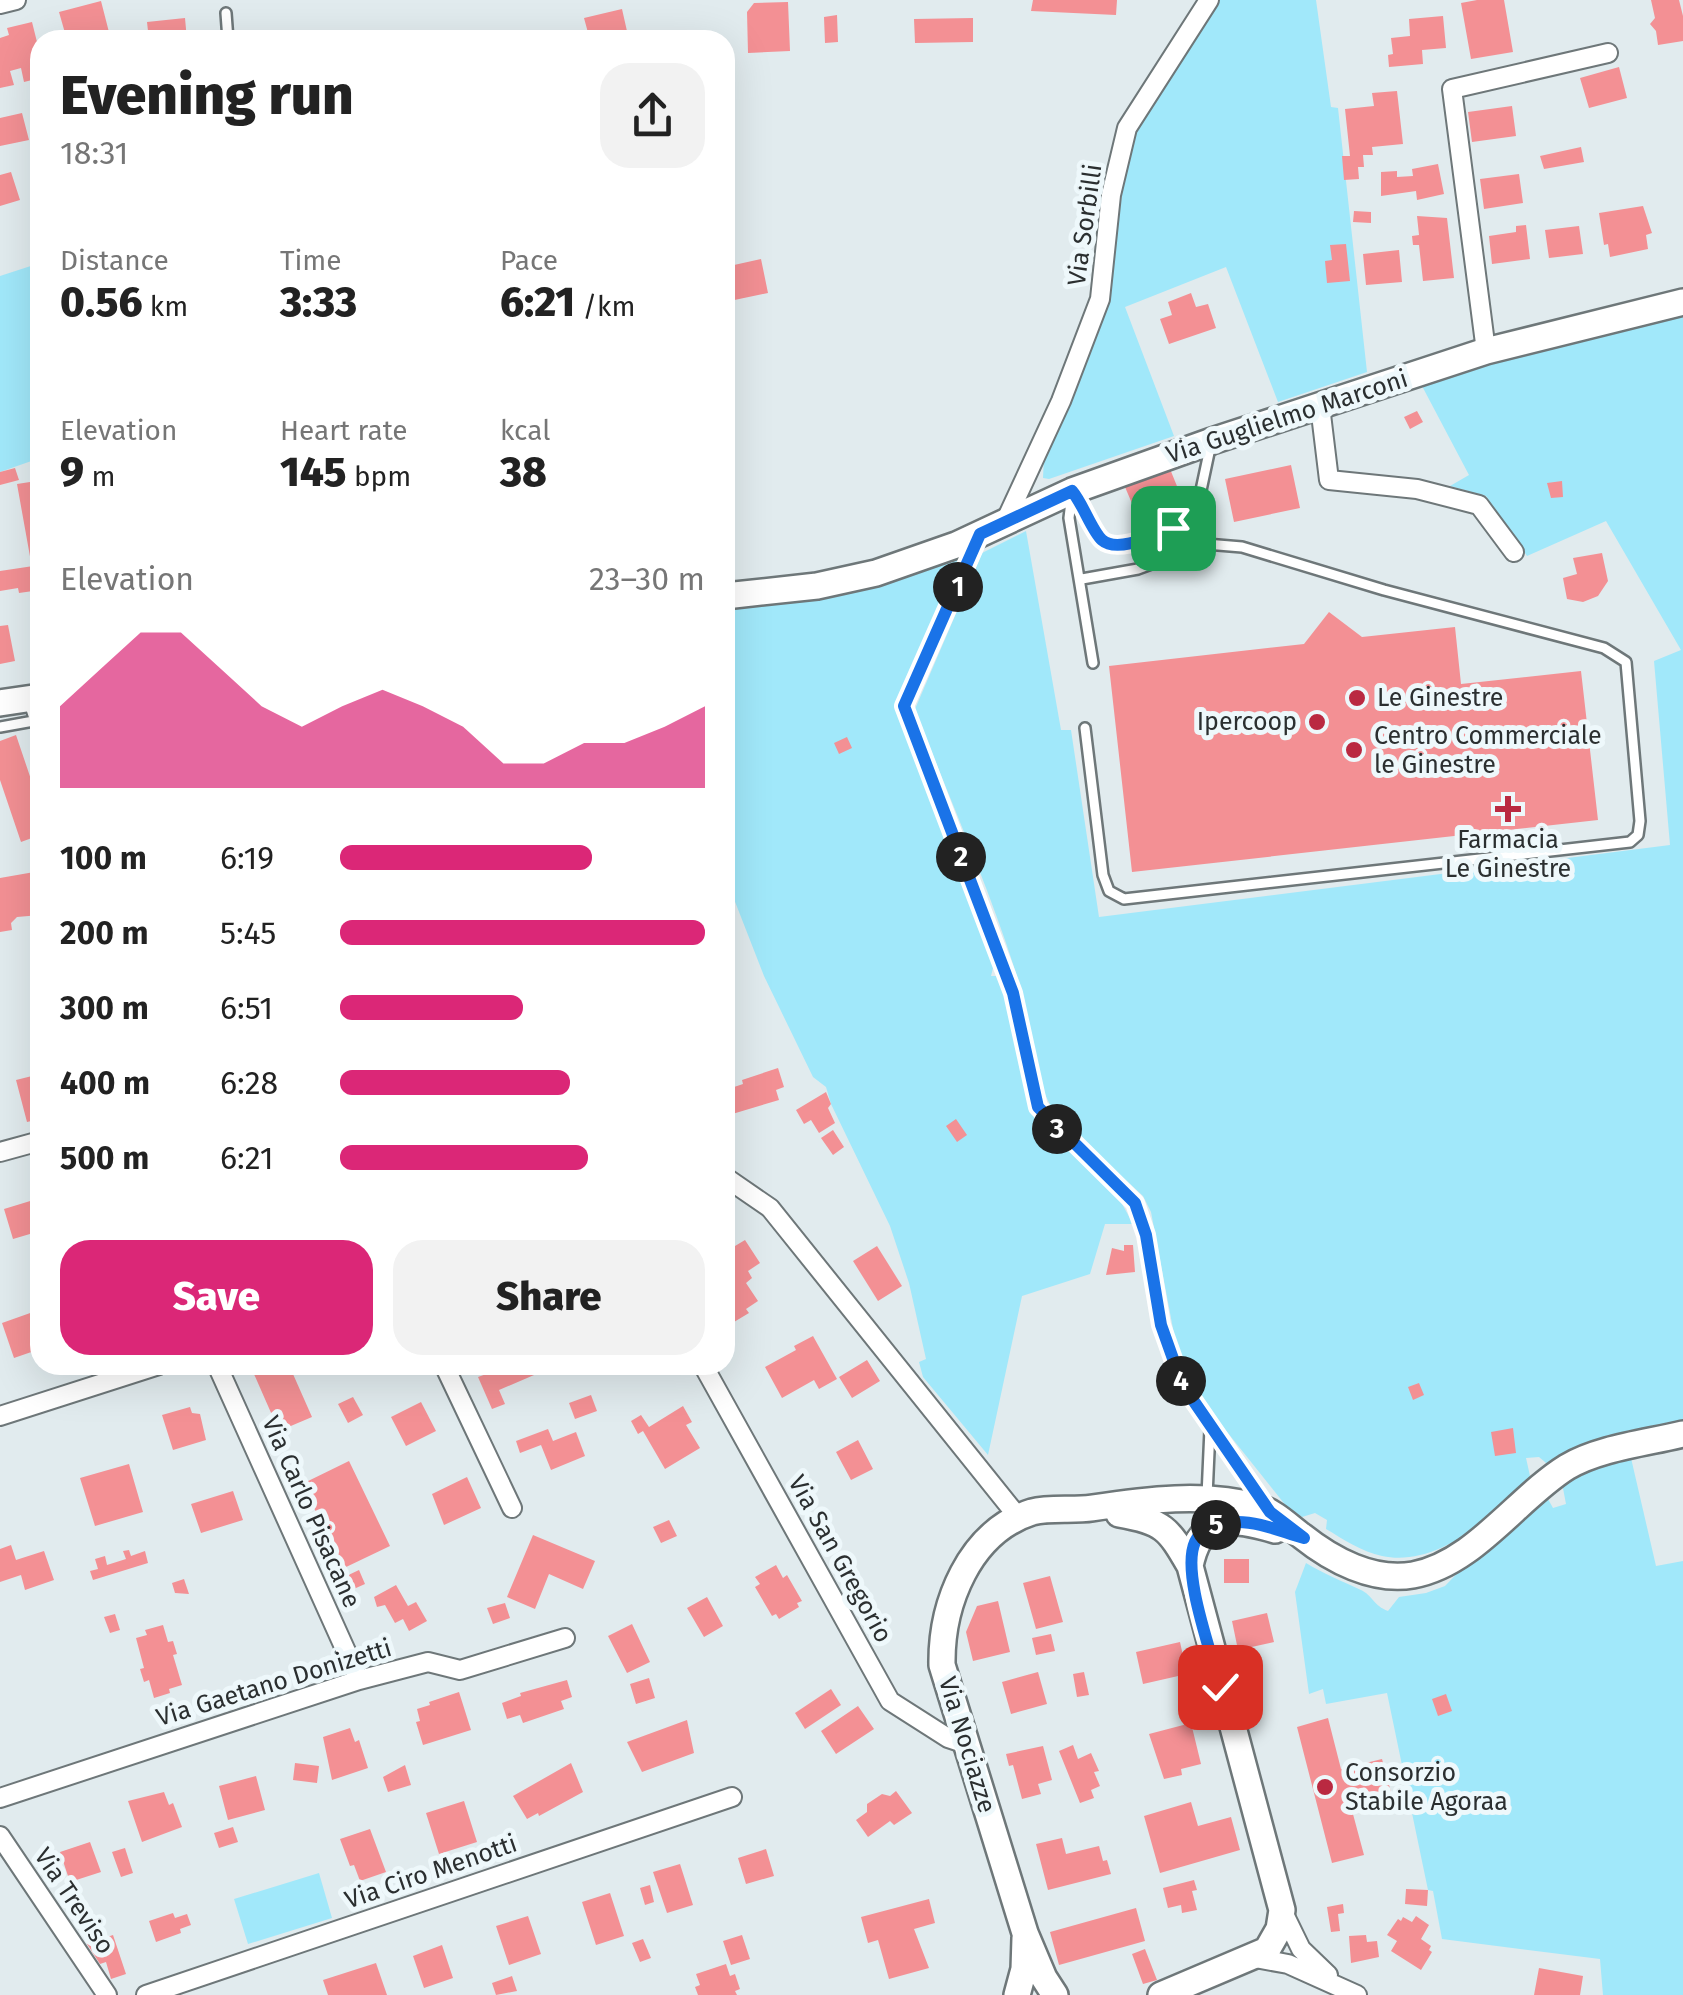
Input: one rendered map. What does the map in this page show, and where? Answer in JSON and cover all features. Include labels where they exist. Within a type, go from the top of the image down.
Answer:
[{"type":"street","points":[[0,4],[16,0]]},
{"type":"street","name":"Via Sorbilli","points":[[1005,522],[1061,401],[1100,299],[1111,195],[1128,128],[1209,0]]},
{"type":"street","points":[[1486,351],[1452,90],[1608,53]]},
{"type":"street","name":"Via Guglielmo Marconi","points":[[735,595],[817,586],[876,573],[980,534],[1072,491],[1212,440],[1486,351],[1683,302]]},
{"type":"street","points":[[1320,406],[1329,480],[1418,489],[1479,505],[1514,552]]},
{"type":"street","points":[[0,703],[30,708]]},
{"type":"street","points":[[0,1152],[30,1143]]},
{"type":"street","points":[[735,1183],[770,1208],[1019,1518]]},
{"type":"street","points":[[0,1416],[128,1375]]},
{"type":"street","name":"Via Carlo Pisacane","points":[[222,1375],[359,1680]]},
{"type":"street","points":[[449,1375],[512,1508]]},
{"type":"street","name":"Via San Gregorio","points":[[709,1375],[890,1701],[948,1738],[966,1744]]},
{"type":"street","name":"Via Nociazze","points":[[1055,1995],[1026,1933],[942,1665],[942,1642],[952,1599],[971,1559],[1002,1527],[1036,1511],[1090,1509],[1124,1502],[1207,1501],[1253,1506],[1270,1512],[1304,1538],[1358,1569],[1377,1576],[1416,1575],[1455,1556],[1505,1521],[1571,1464],[1683,1434]]},
{"type":"street","points":[[1090,1509],[1147,1518],[1164,1526],[1190,1566],[1282,1910],[1301,1949],[1352,1993]]},
{"type":"street","points":[[1190,1566],[1195,1542],[1214,1525],[1250,1523],[1304,1538]]},
{"type":"street","name":"Via Gaetano Donizetti","points":[[0,1798],[359,1680],[428,1662],[460,1670],[565,1638]]},
{"type":"street","name":"Via Ciro Menotti","points":[[146,1995],[732,1797]]},
{"type":"street","name":"Via Treviso","points":[[0,1836],[107,1995]]},
{"type":"street","points":[[1161,1995],[1204,1988],[1267,1950],[1274,1940],[1282,1910]]},
{"type":"street","points":[[1018,1995],[1026,1933]]},
{"type":"street","points":[[1254,1958],[1288,1964],[1352,1993]]},
{"type":"lane","points":[[226,13],[227,30]]},
{"type":"lane","points":[[1206,544],[1200,494],[1212,440]]},
{"type":"lane","points":[[1072,491],[1085,506],[1100,539],[1110,544],[1122,545],[1173,528],[1202,531]]},
{"type":"lane","points":[[1072,491],[1070,518],[1093,663]]},
{"type":"lane","points":[[980,534],[904,706],[1013,993],[1038,1107],[1135,1203],[1146,1235],[1170,1357],[1210,1428],[1270,1512]]},
{"type":"lane","points":[[1082,579],[1138,570],[1206,544],[1257,550],[1384,590],[1618,654],[1626,662],[1628,678],[1638,835],[1630,842],[1124,900],[1109,891],[1103,876],[1085,728]]},
{"type":"lane","points":[[0,727],[30,713]]},
{"type":"lane","points":[[1207,1501],[1210,1428]]},
{"type":"shaded area","points":[[1218,0],[1316,0],[1331,107],[1338,108],[1367,372],[1278,402],[1226,267],[1125,307],[1174,436],[1043,478],[1044,456],[1109,285],[1129,146],[1140,118]]},
{"type":"shaded area","points":[[30,266],[30,462],[0,472],[0,276]]},
{"type":"shaded area","points":[[1683,313],[1683,1425],[1552,1468],[1539,1457],[1526,1458],[1532,1485],[1463,1537],[1423,1554],[1403,1558],[1382,1556],[1326,1529],[1327,1520],[1315,1513],[1302,1517],[1287,1507],[1188,1383],[1174,1334],[1151,1212],[1143,1196],[1058,1118],[1048,1101],[1004,937],[915,709],[982,553],[1026,531],[1061,730],[1071,730],[1099,917],[1670,845],[1654,661],[1681,650],[1606,521],[1527,556],[1486,496],[1450,486],[1469,475],[1422,386],[1500,361]]},
{"type":"shaded area","points":[[965,555],[965,563],[901,700],[901,711],[994,964],[991,976],[998,976],[1008,998],[1035,1121],[1032,1126],[1035,1132],[1049,1132],[1114,1189],[1133,1224],[1105,1224],[1090,1274],[1022,1296],[988,1455],[923,1377],[919,1362],[926,1359],[909,1283],[890,1226],[826,1087],[813,1077],[764,976],[735,902],[735,607],[882,582]]},
{"type":"shaded area","points":[[1631,1458],[1656,1566],[1683,1561],[1683,1995],[1603,1995],[1600,1959],[1442,1939],[1387,1693],[1326,1704],[1323,1689],[1309,1694],[1295,1592],[1306,1563],[1365,1592],[1388,1611],[1399,1597],[1445,1586],[1471,1559],[1548,1499],[1553,1508],[1566,1504],[1562,1483],[1574,1472]]},
{"type":"shaded area","points":[[319,1873],[332,1918],[248,1944],[234,1899]]},
{"type":"building","points":[[1033,0],[1117,0],[1116,15],[1031,11]]},
{"type":"building","points":[[1504,0],[1513,52],[1471,59],[1461,3]]},
{"type":"building","points":[[1651,0],[1679,0],[1683,41],[1658,45],[1656,31],[1650,24],[1655,18]]},
{"type":"building","points":[[101,1],[108,30],[64,30],[59,12]]},
{"type":"building","points":[[788,2],[790,51],[748,53],[747,12],[754,3]]},
{"type":"building","points":[[622,9],[627,30],[587,30],[584,18]]},
{"type":"building","points":[[837,15],[838,42],[825,43],[824,17]]},
{"type":"building","points":[[1443,16],[1446,48],[1422,50],[1423,64],[1389,67],[1388,55],[1393,54],[1391,38],[1410,36],[1409,19]]},
{"type":"building","points":[[185,18],[186,30],[148,30],[147,22]]},
{"type":"building","points":[[973,18],[973,42],[915,43],[914,19]]},
{"type":"building","points":[[32,22],[30,80],[24,82],[21,68],[10,71],[14,85],[0,88],[0,38],[9,35],[7,28]]},
{"type":"building","points":[[1619,67],[1627,98],[1589,108],[1580,78]]},
{"type":"building","points":[[1397,91],[1403,144],[1372,147],[1373,155],[1363,155],[1364,167],[1358,167],[1359,179],[1344,180],[1342,156],[1350,156],[1345,109],[1374,106],[1372,93]]},
{"type":"building","points":[[1512,106],[1516,136],[1472,142],[1468,112]]},
{"type":"building","points":[[22,113],[29,140],[0,146],[0,118]]},
{"type":"building","points":[[1581,147],[1584,162],[1544,169],[1540,156]]},
{"type":"building","points":[[1438,164],[1444,194],[1417,200],[1416,191],[1381,196],[1381,172],[1413,176],[1412,169]]},
{"type":"building","points":[[11,172],[20,200],[0,206],[0,175]]},
{"type":"building","points":[[1519,174],[1523,203],[1484,209],[1480,179]]},
{"type":"building","points":[[1643,206],[1652,233],[1646,235],[1648,249],[1610,257],[1599,213]]},
{"type":"building","points":[[1354,211],[1371,212],[1371,223],[1353,222]]},
{"type":"building","points":[[1417,216],[1447,218],[1454,278],[1423,281],[1419,245],[1413,245],[1412,236],[1419,235]]},
{"type":"building","points":[[1526,225],[1530,259],[1492,264],[1489,236],[1516,232],[1516,226]]},
{"type":"building","points":[[1579,226],[1583,254],[1549,258],[1545,230]]},
{"type":"building","points":[[1346,244],[1350,281],[1327,283],[1325,261],[1332,260],[1330,245]]},
{"type":"building","points":[[1399,250],[1402,282],[1366,285],[1363,254]]},
{"type":"building","points":[[761,259],[768,293],[735,300],[735,265]]},
{"type":"building","points":[[1191,293],[1196,307],[1208,304],[1216,328],[1169,344],[1160,319],[1172,315],[1168,302]]},
{"type":"building","points":[[1417,411],[1423,422],[1410,429],[1404,417]]},
{"type":"building","points":[[1291,465],[1300,508],[1234,522],[1225,479]]},
{"type":"building","points":[[15,468],[19,480],[0,485],[0,472]]},
{"type":"building","points":[[1170,469],[1181,496],[1154,508],[1157,515],[1150,517],[1147,510],[1137,515],[1125,487]]},
{"type":"building","points":[[1562,481],[1563,497],[1551,498],[1547,483]]},
{"type":"building","points":[[30,482],[30,556],[17,484]]},
{"type":"building","points":[[1602,553],[1608,581],[1598,596],[1583,602],[1567,599],[1563,578],[1577,574],[1573,558]]},
{"type":"building","points":[[30,566],[30,591],[19,593],[18,588],[0,591],[0,571]]},
{"type":"building","name":"Centro Commerciale le Ginestre","points":[[1329,612],[1362,637],[1455,627],[1461,684],[1581,671],[1598,820],[1132,872],[1109,666],[1304,644]]},
{"type":"building","points":[[8,625],[15,661],[0,664],[0,626]]},
{"type":"building","points":[[16,735],[30,776],[30,839],[21,842],[0,780],[0,741]]},
{"type":"building","points":[[847,737],[852,748],[839,754],[834,743]]},
{"type":"building","points":[[30,873],[30,916],[17,917],[11,923],[12,930],[0,932],[0,878]]},
{"type":"building","points":[[778,1068],[784,1087],[776,1090],[779,1100],[735,1113],[735,1087],[743,1084],[742,1080]]},
{"type":"building","points":[[30,1076],[30,1121],[27,1122],[16,1080]]},
{"type":"building","points":[[826,1092],[835,1123],[819,1133],[811,1120],[804,1124],[796,1110]]},
{"type":"building","points":[[956,1119],[967,1135],[957,1142],[946,1126]]},
{"type":"building","points":[[833,1130],[844,1147],[833,1155],[821,1138]]},
{"type":"building","points":[[30,1201],[30,1234],[13,1239],[4,1209]]},
{"type":"building","points":[[745,1240],[760,1263],[748,1271],[752,1278],[746,1283],[758,1301],[746,1309],[749,1313],[735,1321],[735,1246]]},
{"type":"building","points":[[1124,1245],[1133,1245],[1135,1272],[1106,1275],[1112,1248],[1124,1251]]},
{"type":"building","points":[[877,1246],[902,1286],[878,1301],[853,1261]]},
{"type":"building","points":[[30,1313],[30,1352],[14,1358],[2,1323]]},
{"type":"building","points":[[813,1336],[837,1379],[819,1389],[814,1380],[782,1398],[765,1367]]},
{"type":"building","points":[[867,1360],[880,1381],[852,1398],[839,1377]]},
{"type":"building","points":[[254,1375],[293,1375],[312,1417],[279,1431]]},
{"type":"building","points":[[534,1375],[499,1390],[505,1404],[492,1409],[478,1377]]},
{"type":"building","points":[[1419,1383],[1424,1395],[1413,1400],[1408,1387]]},
{"type":"building","points":[[591,1395],[597,1411],[575,1419],[569,1403]]},
{"type":"building","points":[[353,1397],[363,1415],[348,1423],[338,1404]]},
{"type":"building","points":[[421,1402],[436,1431],[406,1446],[391,1417]]},
{"type":"building","points":[[683,1406],[692,1422],[686,1425],[700,1448],[665,1469],[643,1431],[638,1434],[631,1421],[641,1415],[649,1427]]},
{"type":"building","points":[[190,1407],[192,1413],[200,1414],[206,1440],[173,1450],[162,1415]]},
{"type":"building","points":[[1513,1428],[1516,1453],[1495,1456],[1491,1432]]},
{"type":"building","points":[[548,1429],[553,1441],[576,1432],[585,1456],[551,1470],[541,1445],[520,1453],[516,1441]]},
{"type":"building","points":[[858,1440],[873,1469],[851,1480],[836,1452]]},
{"type":"building","points":[[349,1461],[390,1546],[344,1568],[302,1484]]},
{"type":"building","points":[[129,1464],[143,1512],[95,1526],[80,1478]]},
{"type":"building","points":[[467,1477],[481,1508],[444,1525],[432,1494]]},
{"type":"building","points":[[233,1491],[243,1520],[201,1533],[191,1504]]},
{"type":"building","points":[[669,1520],[677,1536],[661,1543],[653,1527]]},
{"type":"building","points":[[533,1535],[595,1561],[583,1589],[549,1574],[535,1609],[507,1597]]},
{"type":"building","points":[[11,1545],[16,1560],[44,1551],[54,1580],[25,1590],[21,1575],[0,1582],[0,1549]]},
{"type":"building","points":[[129,1550],[131,1556],[145,1551],[148,1563],[93,1580],[90,1571],[98,1569],[95,1559],[105,1556],[107,1565],[126,1559],[123,1551]]},
{"type":"building","points":[[1224,1559],[1249,1559],[1249,1583],[1224,1583]]},
{"type":"building","points":[[776,1565],[783,1578],[787,1575],[802,1601],[779,1619],[776,1614],[772,1616],[755,1587],[760,1584],[755,1577]]},
{"type":"building","points":[[359,1570],[365,1584],[347,1592],[340,1579]]},
{"type":"building","points":[[1050,1576],[1063,1622],[1036,1629],[1023,1583]]},
{"type":"building","points":[[184,1579],[189,1594],[175,1593],[172,1583]]},
{"type":"building","points":[[396,1585],[408,1606],[416,1602],[427,1621],[409,1631],[403,1619],[395,1623],[385,1605],[377,1607],[374,1597]]},
{"type":"building","points":[[707,1597],[723,1626],[704,1637],[687,1608]]},
{"type":"building","points":[[998,1601],[1010,1652],[973,1661],[966,1632],[977,1606]]},
{"type":"building","points":[[505,1603],[510,1618],[493,1624],[487,1608]]},
{"type":"building","points":[[1267,1613],[1274,1642],[1238,1650],[1232,1621]]},
{"type":"building","points":[[115,1614],[120,1630],[110,1633],[104,1617]]},
{"type":"building","points":[[632,1624],[650,1662],[627,1673],[608,1636]]},
{"type":"building","points":[[163,1625],[168,1642],[173,1641],[182,1685],[154,1698],[149,1680],[144,1682],[140,1669],[144,1668],[136,1638],[147,1635],[145,1630]]},
{"type":"building","points":[[1051,1634],[1055,1651],[1036,1655],[1032,1638]]},
{"type":"building","points":[[1180,1642],[1187,1674],[1143,1684],[1136,1652]]},
{"type":"building","points":[[1038,1672],[1047,1704],[1011,1714],[1002,1682]]},
{"type":"building","points":[[1084,1672],[1089,1695],[1077,1697],[1073,1674]]},
{"type":"building","points":[[649,1678],[655,1698],[636,1704],[630,1684]]},
{"type":"building","points":[[567,1680],[572,1697],[561,1701],[564,1709],[523,1723],[520,1715],[507,1719],[502,1703],[521,1696],[520,1693]]},
{"type":"building","points":[[831,1689],[841,1705],[805,1729],[795,1713]]},
{"type":"building","points":[[459,1692],[471,1730],[423,1745],[416,1722],[420,1721],[417,1709]]},
{"type":"building","points":[[1446,1694],[1452,1711],[1438,1716],[1432,1699]]},
{"type":"building","points":[[858,1706],[874,1729],[836,1754],[821,1731]]},
{"type":"building","points":[[1328,1718],[1341,1769],[1382,1759],[1391,1792],[1350,1803],[1364,1855],[1332,1863],[1297,1727]]},
{"type":"building","points":[[687,1720],[694,1753],[642,1772],[627,1742]]},
{"type":"building","points":[[1191,1723],[1201,1764],[1181,1769],[1182,1775],[1164,1779],[1149,1734]]},
{"type":"building","points":[[350,1728],[355,1742],[359,1740],[368,1768],[332,1780],[323,1737]]},
{"type":"building","points":[[1073,1745],[1078,1759],[1091,1753],[1099,1771],[1094,1772],[1100,1786],[1091,1790],[1094,1798],[1080,1803],[1059,1751]]},
{"type":"building","points":[[1043,1746],[1052,1780],[1038,1784],[1041,1794],[1022,1799],[1006,1754]]},
{"type":"building","points":[[295,1763],[319,1766],[317,1783],[293,1780]]},
{"type":"building","points":[[571,1763],[583,1792],[527,1819],[513,1796]]},
{"type":"building","points":[[405,1765],[411,1785],[388,1792],[383,1777]]},
{"type":"building","points":[[256,1776],[265,1810],[228,1820],[219,1786]]},
{"type":"building","points":[[896,1791],[912,1813],[894,1825],[890,1821],[868,1837],[856,1820],[867,1812],[867,1804]]},
{"type":"building","points":[[164,1792],[182,1827],[142,1842],[128,1801]]},
{"type":"building","points":[[464,1801],[477,1842],[439,1854],[426,1813]]},
{"type":"building","points":[[1191,1802],[1198,1826],[1231,1817],[1240,1850],[1160,1873],[1144,1816]]},
{"type":"building","points":[[233,1827],[238,1842],[219,1848],[214,1833]]},
{"type":"building","points":[[370,1829],[386,1872],[360,1881],[340,1839]]},
{"type":"building","points":[[1062,1838],[1066,1854],[1099,1846],[1111,1874],[1048,1890],[1036,1844]]},
{"type":"building","points":[[90,1842],[101,1872],[70,1882],[60,1852]]},
{"type":"building","points":[[125,1848],[133,1873],[121,1877],[112,1852]]},
{"type":"building","points":[[766,1849],[774,1876],[746,1884],[738,1858]]},
{"type":"building","points":[[680,1864],[693,1905],[667,1913],[653,1872]]},
{"type":"building","points":[[1194,1880],[1197,1890],[1192,1891],[1197,1910],[1182,1913],[1181,1905],[1168,1908],[1163,1888]]},
{"type":"building","points":[[650,1885],[654,1902],[645,1905],[640,1888]]},
{"type":"building","points":[[1406,1889],[1428,1890],[1427,1906],[1405,1904]]},
{"type":"building","points":[[610,1893],[624,1936],[596,1945],[582,1902]]},
{"type":"building","points":[[929,1899],[935,1923],[914,1929],[929,1968],[889,1979],[878,1940],[868,1943],[861,1917]]},
{"type":"building","points":[[1343,1904],[1344,1913],[1338,1914],[1340,1931],[1331,1932],[1327,1907]]},
{"type":"building","points":[[1136,1908],[1145,1941],[1059,1965],[1050,1932]]},
{"type":"building","points":[[173,1913],[175,1918],[187,1914],[191,1925],[156,1942],[149,1921]]},
{"type":"building","points":[[528,1916],[541,1954],[509,1965],[496,1926]]},
{"type":"building","points":[[1416,1916],[1429,1925],[1421,1939],[1431,1946],[1432,1952],[1421,1970],[1391,1951],[1397,1941],[1387,1935],[1398,1919],[1403,1917],[1412,1922]]},
{"type":"building","points":[[113,1935],[126,1974],[111,1979],[106,1962],[100,1964],[87,1944]]},
{"type":"building","points":[[742,1935],[750,1959],[731,1965],[723,1941]]},
{"type":"building","points":[[1366,1935],[1367,1942],[1377,1941],[1379,1957],[1351,1963],[1349,1936]]},
{"type":"building","points":[[643,1939],[651,1958],[640,1962],[632,1943]]},
{"type":"building","points":[[442,1945],[453,1978],[424,1988],[413,1956]]},
{"type":"building","points":[[1145,1949],[1157,1980],[1143,1984],[1132,1954]]},
{"type":"building","points":[[376,1963],[387,1995],[328,1995],[323,1980]]},
{"type":"building","points":[[726,1964],[730,1976],[735,1974],[740,1989],[735,1991],[737,1995],[698,1995],[696,1974]]},
{"type":"building","points":[[1539,1968],[1583,1976],[1580,1995],[1534,1995]]},
{"type":"building","points":[[512,1976],[517,1991],[496,1995],[492,1983]]},
{"type":"place","name":"Le Ginestre","points":[[1357,698]]},
{"type":"place","name":"Ipercoop","points":[[1317,722]]},
{"type":"place","name":"Centro Commerciale le Ginestre","points":[[1354,750]]},
{"type":"place","name":"Farmacia Le Ginestre","points":[[1508,809]]},
{"type":"place","name":"Consorzio Stabile Agoraa","points":[[1325,1787]]},
{"type":"route","points":[[1173,528],[1122,545],[1110,544],[1100,539],[1085,506],[1072,491],[980,534],[904,706],[1013,993],[1038,1107],[1135,1203],[1146,1235],[1161,1325],[1182,1384],[1270,1512],[1304,1538],[1234,1522],[1214,1525],[1195,1542],[1190,1566],[1220,1687]]}]
